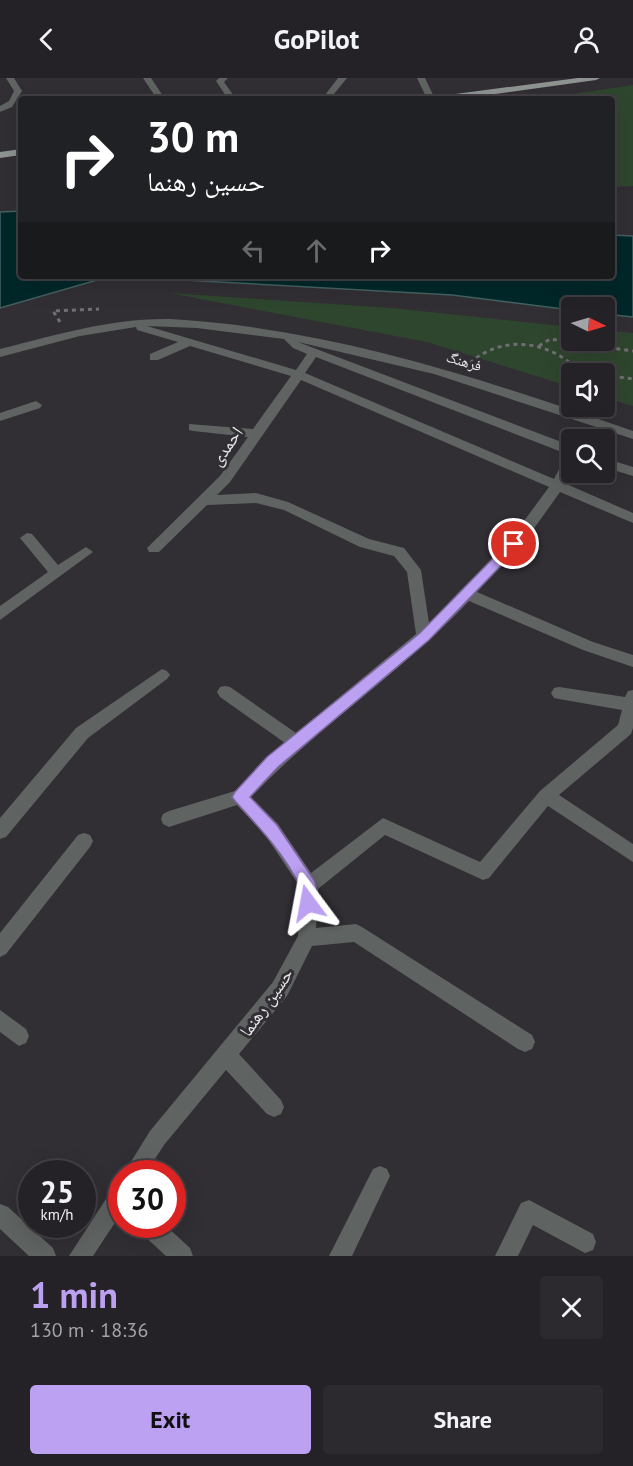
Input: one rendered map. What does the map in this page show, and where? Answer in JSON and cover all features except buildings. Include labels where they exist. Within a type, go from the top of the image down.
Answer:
[{"type":"main road","points":[[462,96],[596,78]]},
{"type":"main road","points":[[0,155],[18,152]]},
{"type":"street","points":[[0,109],[6,108],[14,101],[18,91],[10,78]]},
{"type":"street","points":[[147,78],[158,96]]},
{"type":"street","points":[[224,78],[220,81],[230,96]]},
{"type":"street","points":[[328,96],[334,86],[344,78]]},
{"type":"street","points":[[421,78],[430,96]]},
{"type":"street","name":"فرهنگ","points":[[0,354],[84,331],[130,324],[184,322],[281,334],[328,342],[465,378],[633,435]]},
{"type":"street","points":[[130,324],[298,374],[633,518]]},
{"type":"street","name":"فرهنگ","points":[[281,334],[297,346],[561,447]]},
{"type":"street","points":[[154,357],[189,342]]},
{"type":"street","name":"احمدی","points":[[153,548],[225,479],[314,352]]},
{"type":"street","points":[[0,417],[36,405]]},
{"type":"street","points":[[193,427],[257,434]]},
{"type":"street","points":[[615,466],[633,472]]},
{"type":"street","points":[[169,819],[240,797],[272,762],[424,636],[467,594],[530,527],[561,480]]},
{"type":"street","points":[[204,500],[256,498],[278,504],[365,543],[399,552],[414,570],[424,636]]},
{"type":"street","points":[[27,538],[56,573]]},
{"type":"street","points":[[0,614],[86,552]]},
{"type":"street","points":[[467,594],[588,646],[633,661]]},
{"type":"street","points":[[0,831],[82,733],[162,675]]},
{"type":"street","points":[[225,692],[296,742]]},
{"type":"street","points":[[240,797],[272,830],[309,885],[383,826],[483,872],[546,796],[626,729],[632,700],[559,693]]},
{"type":"street","points":[[546,796],[633,854]]},
{"type":"street","points":[[0,948],[84,842]]},
{"type":"street","name":"حسین رهنما","points":[[143,1160],[157,1138],[280,989],[307,938],[309,885]]},
{"type":"street","points":[[307,938],[356,933],[525,1041]]},
{"type":"street","points":[[0,1020],[19,1036]]},
{"type":"street","points":[[227,1056],[274,1107]]},
{"type":"street","points":[[340,1256],[380,1176]]},
{"type":"street","points":[[506,1256],[529,1211],[585,1242]]},
{"type":"street","points":[[0,1215],[45,1256]]},
{"type":"street","points":[[80,1256],[108,1215]]},
{"type":"street","points":[[163,1238],[182,1256]]},
{"type":"path","points":[[540,346],[550,339],[633,351]]},
{"type":"path","points":[[465,378],[467,367],[475,357],[488,349],[512,344],[540,346],[556,352],[573,363]]},
{"type":"path","points":[[615,377],[633,379]]},
{"type":"shaded area","points":[[633,85],[633,186],[615,187],[615,96],[559,96]]},
{"type":"shaded area","points":[[18,211],[18,279],[101,279],[0,308],[0,212]]},
{"type":"shaded area","points":[[615,235],[633,236],[633,317],[615,315],[615,297],[561,297],[561,309],[452,295],[165,279],[615,279]]},
{"type":"shaded area","points":[[169,293],[392,308],[561,326],[561,351],[615,351],[615,331],[633,333],[633,406],[615,401],[615,363],[561,363],[561,384],[427,342]]},
{"type":"route","points":[[308,903],[309,885],[272,830],[240,797],[272,762],[424,636],[514,544]]}]
